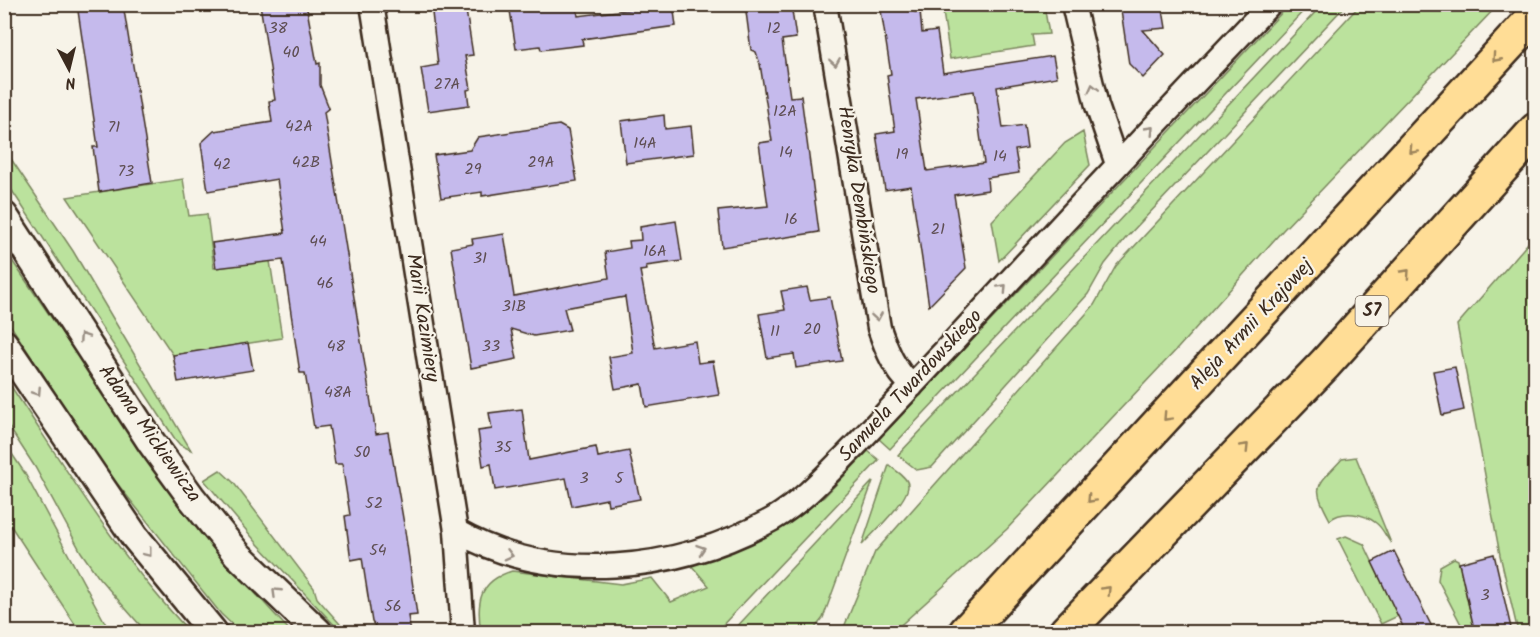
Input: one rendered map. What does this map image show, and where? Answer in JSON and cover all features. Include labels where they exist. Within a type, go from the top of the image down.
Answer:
[{"type":"highway","name":"Aleja Armii Krajowej","points":[[966,633],[1536,15]]},
{"type":"highway","name":"S7","points":[[1066,633],[1325,364],[1536,130]]},
{"type":"street","name":"Marii Kazimiery","points":[[372,4],[456,531],[463,633]]},
{"type":"street","name":"Henryka Dembińskiego","points":[[825,4],[879,328],[891,361],[900,375],[912,386]]},
{"type":"street","points":[[1073,4],[1097,106],[1117,164]]},
{"type":"street","name":"Samuela Twardowskiego","points":[[456,531],[483,546],[533,561],[605,566],[642,564],[688,554],[742,535],[797,503],[912,386],[1117,164],[1270,4]]},
{"type":"street","name":"Adama Mickiewicza","points":[[4,216],[151,442],[191,497],[237,554],[318,633]]},
{"type":"street","points":[[4,344],[135,537],[213,633]]},
{"type":"green space","points":[[942,5],[1044,5],[1049,34],[1032,35],[1034,46],[950,59]]},
{"type":"green space","points":[[1289,5],[1309,5],[890,449],[879,439]]},
{"type":"green space","points":[[1322,5],[1346,5],[1125,239],[1105,264],[1088,294],[932,467],[917,470],[898,455]]},
{"type":"green space","points":[[1360,5],[1498,5],[1283,230],[1178,348],[1007,529],[893,632],[842,632],[875,552],[1094,305],[1116,266]]},
{"type":"green space","points":[[1083,132],[1090,165],[999,261],[992,221],[1065,143]]},
{"type":"green space","points":[[5,150],[73,251],[191,450],[180,445],[175,439],[5,180]]},
{"type":"green space","points":[[183,179],[189,216],[207,214],[214,268],[270,261],[282,338],[173,355],[67,197]]},
{"type":"green space","points":[[1535,235],[1536,632],[1518,632],[1500,555],[1457,325]]},
{"type":"green space","points":[[4,249],[200,533],[291,632],[240,632],[221,614],[104,467],[5,317]]},
{"type":"green space","points":[[4,376],[115,541],[163,603],[190,632],[146,632],[99,578],[81,552],[35,467],[5,421]]},
{"type":"green space","points":[[4,442],[24,472],[110,632],[80,632],[5,517]]},
{"type":"green space","points":[[868,451],[879,460],[716,632],[481,632],[479,611],[482,594],[493,581],[512,571],[621,584],[652,578],[671,602],[709,586],[691,565],[764,538],[824,497]]},
{"type":"green space","points":[[1356,457],[1391,543],[1378,525],[1365,517],[1347,514],[1330,520],[1320,499],[1319,487],[1326,476],[1342,459]]},
{"type":"green space","points":[[889,465],[906,479],[907,491],[882,525],[862,545]]},
{"type":"green space","points":[[220,470],[233,482],[314,588],[317,598],[347,632],[341,632],[257,543],[204,480]]},
{"type":"green space","points":[[873,481],[823,618],[812,632],[732,632]]},
{"type":"green space","points":[[1346,536],[1364,544],[1398,616],[1381,624],[1338,539]]},
{"type":"green space","points":[[1454,558],[1458,560],[1475,632],[1465,632],[1438,580],[1440,566]]},
{"type":"building","points":[[77,4],[123,4],[152,183],[99,192],[93,147],[98,147]]},
{"type":"building","points":[[260,4],[306,4],[317,64],[320,63],[320,85],[329,108],[324,112],[376,434],[388,432],[404,524],[417,615],[408,616],[411,633],[380,633],[372,622],[362,558],[351,560],[345,516],[350,515],[342,464],[335,464],[329,426],[314,428],[305,373],[300,373],[283,260],[216,268],[212,243],[285,233],[277,179],[208,191],[201,143],[214,131],[272,122],[269,101],[275,100]]},
{"type":"building","points":[[431,4],[465,4],[473,55],[465,56],[471,89],[467,90],[469,105],[428,111],[421,68],[438,65]]},
{"type":"building","points":[[509,4],[576,4],[578,16],[673,4],[676,26],[582,39],[583,45],[541,50],[540,46],[516,49]]},
{"type":"building","points":[[745,4],[791,4],[796,38],[782,40],[790,97],[801,96],[819,232],[722,247],[718,211],[768,206],[759,143],[772,141],[760,64],[756,52],[751,50]]},
{"type":"building","points":[[880,4],[914,4],[915,12],[920,11],[922,33],[937,31],[943,73],[1053,56],[1057,77],[997,87],[1003,128],[1024,125],[1027,148],[1015,150],[1019,173],[987,178],[988,190],[954,195],[966,268],[929,306],[911,186],[885,190],[876,134],[895,131],[887,75],[891,74]],"holes":[[[974,91],[984,163],[927,171],[916,99]]]},
{"type":"building","points":[[1120,4],[1162,4],[1166,28],[1143,30],[1165,55],[1143,78],[1129,64]]},
{"type":"building","points":[[664,115],[665,129],[691,126],[694,154],[626,163],[621,121]]},
{"type":"building","points":[[559,125],[568,130],[577,181],[482,196],[482,192],[441,198],[434,155],[470,150],[478,137]]},
{"type":"building","points":[[676,221],[682,261],[646,266],[647,270],[640,271],[655,348],[695,341],[698,363],[713,361],[719,395],[646,407],[642,384],[615,389],[609,357],[633,353],[625,297],[564,308],[570,330],[534,336],[511,329],[517,359],[471,368],[451,248],[473,244],[472,239],[504,234],[514,296],[609,278],[605,252],[630,248],[629,241],[641,240],[640,227]]},
{"type":"building","points":[[807,287],[810,300],[830,297],[842,361],[796,368],[794,354],[767,358],[759,314],[785,310],[781,291]]},
{"type":"building","points":[[248,343],[253,370],[178,382],[173,355]]},
{"type":"building","points":[[1455,367],[1464,410],[1442,415],[1433,371]]},
{"type":"building","points":[[522,409],[529,460],[596,447],[598,457],[629,451],[640,499],[608,505],[607,499],[572,506],[566,478],[495,490],[491,464],[483,466],[478,431],[492,429],[489,413]]},
{"type":"building","points":[[1394,551],[1435,633],[1406,633],[1372,562]]},
{"type":"building","points":[[1494,554],[1511,628],[1475,633],[1459,563]]}]
